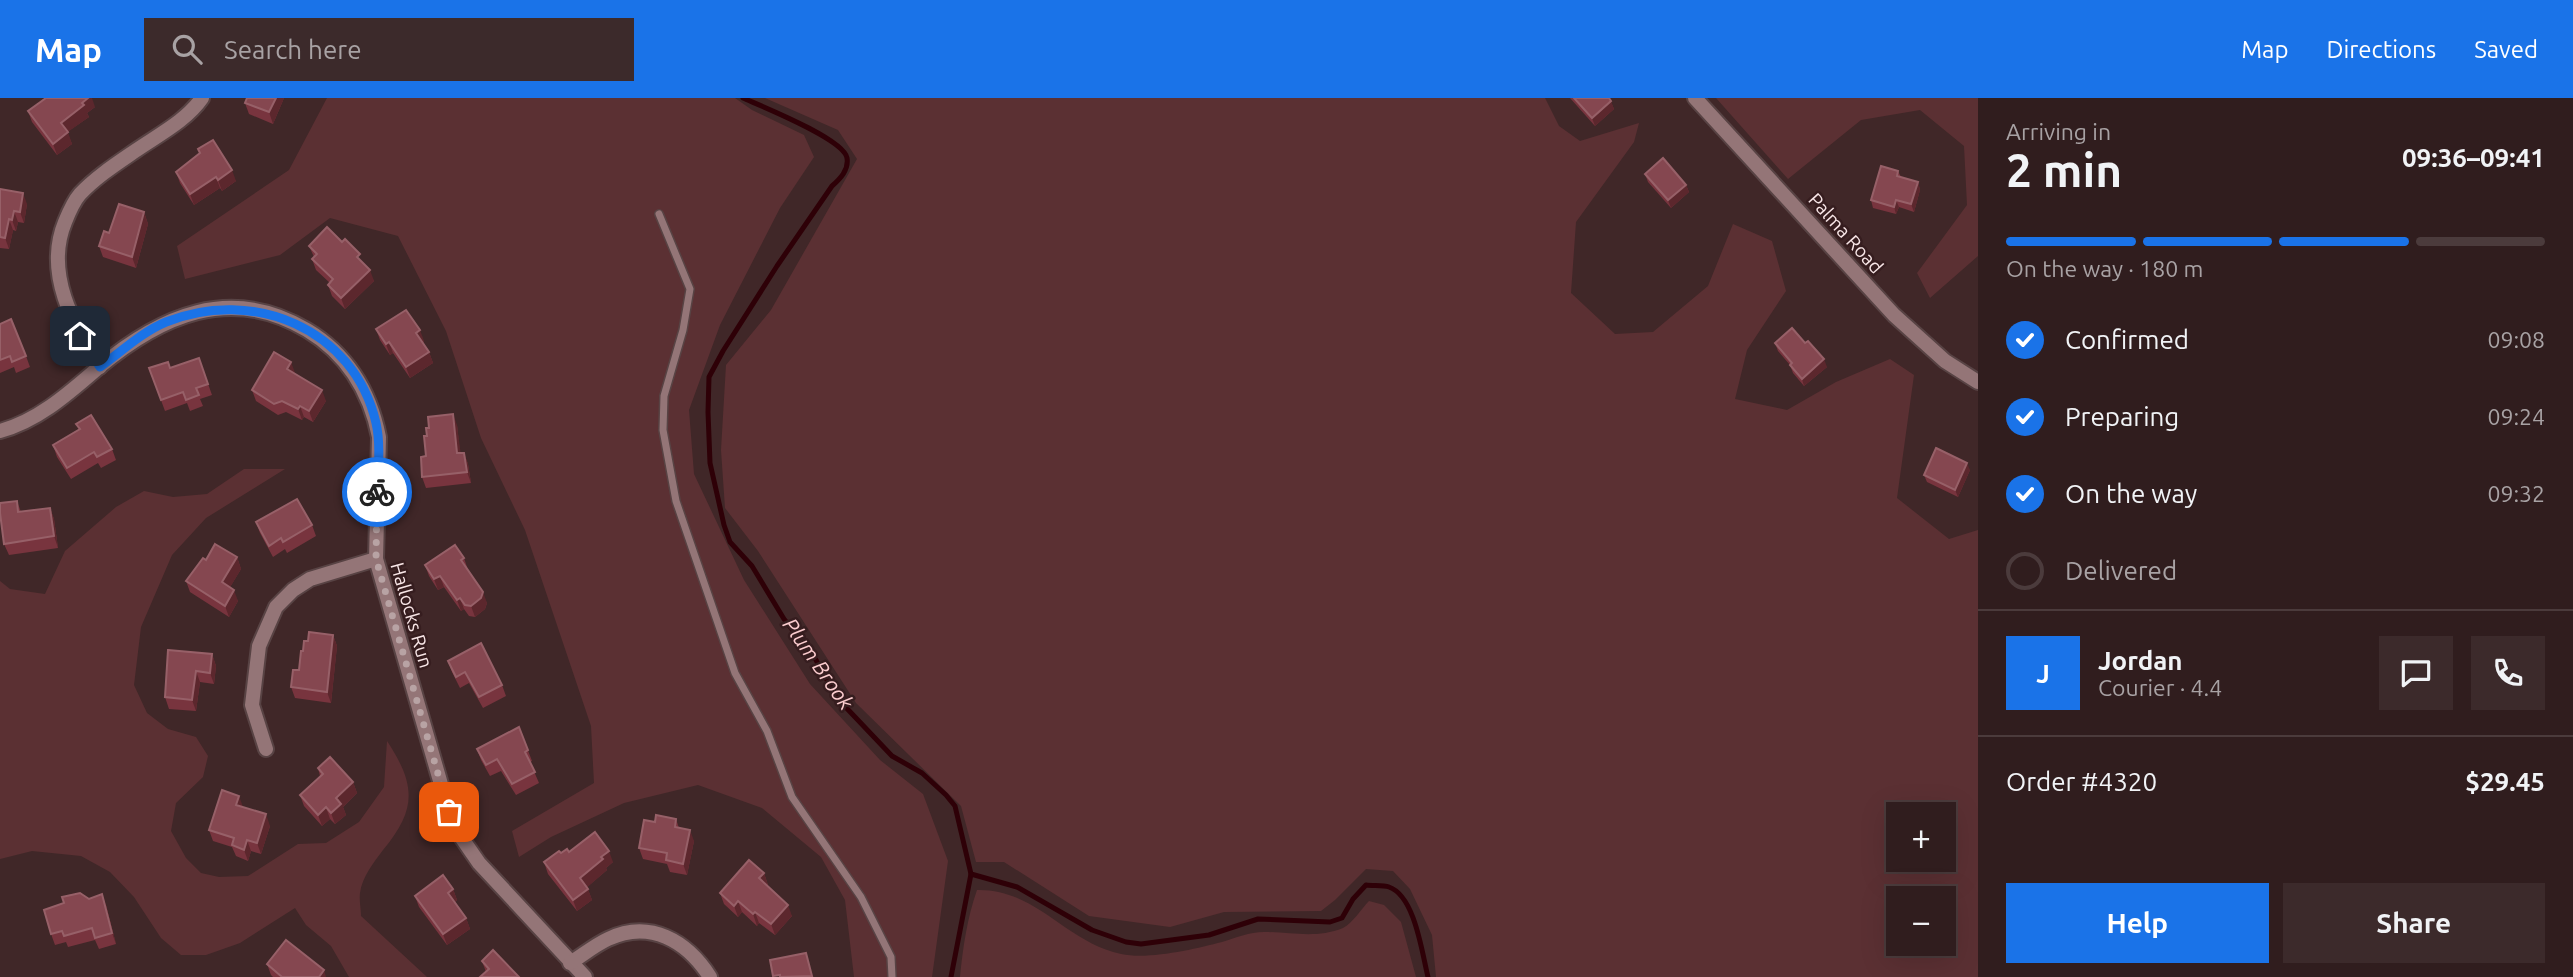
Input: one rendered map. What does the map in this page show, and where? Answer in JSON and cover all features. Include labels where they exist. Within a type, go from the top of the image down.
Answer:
[{"type":"street","points":[[100,367],[68,311],[57,256],[62,228],[79,195],[113,166],[186,117],[202,98]]},
{"type":"street","name":"Palma Road","points":[[1695,98],[1894,315],[1945,361],[1978,382]]},
{"type":"street","name":"Hallocks Run","points":[[0,431],[26,421],[67,396],[100,367],[153,328],[198,312],[219,308],[263,312],[293,322],[313,333],[340,354],[358,380],[375,420],[379,437],[376,559],[449,812],[459,834],[479,863],[585,977]]},
{"type":"street","points":[[266,749],[252,705],[259,646],[276,607],[283,598],[310,579],[376,559]]},
{"type":"street","points":[[570,963],[608,939],[634,932],[649,932],[676,940],[710,977]]},
{"type":"lane","points":[[659,214],[690,289],[683,330],[664,396],[663,430],[676,501],[735,673],[767,731],[792,797],[861,897],[891,957],[892,977]]},
{"type":"shaded area","points":[[327,98],[735,98],[752,110],[804,135],[814,157],[780,208],[720,325],[689,410],[694,474],[744,580],[810,684],[880,760],[923,794],[948,861],[932,977],[854,977],[845,900],[821,857],[762,808],[698,785],[624,803],[551,837],[519,857],[512,831],[594,783],[591,726],[525,530],[481,438],[446,331],[398,236],[330,218],[280,255],[185,279],[177,246],[289,170]]},
{"type":"shaded area","points":[[765,98],[1545,98],[1559,126],[1580,141],[1639,123],[1634,142],[1576,222],[1571,293],[1615,334],[1653,332],[1708,286],[1733,224],[1772,241],[1786,291],[1747,350],[1735,399],[1787,410],[1836,382],[1890,359],[1914,375],[1897,498],[1949,539],[1978,530],[1978,977],[1436,977],[1432,935],[1410,889],[1393,871],[1366,869],[1321,911],[1224,912],[1170,927],[1089,916],[1004,862],[976,862],[961,806],[856,703],[758,551],[725,508],[721,450],[726,365],[771,310],[857,159],[838,130]]},
{"type":"shaded area","points":[[1716,98],[1978,98],[1978,256],[1930,298],[1917,273],[1967,205],[1964,146],[1920,110],[1861,120],[1788,179]]},
{"type":"shaded area","points":[[244,469],[285,469],[206,518],[172,555],[141,627],[134,685],[147,713],[168,729],[196,737],[208,756],[203,777],[176,803],[171,831],[186,858],[201,873],[219,877],[248,876],[298,844],[326,843],[359,822],[384,787],[387,741],[403,771],[409,797],[402,822],[363,881],[360,896],[361,916],[427,977],[349,977],[331,946],[306,925],[295,908],[240,943],[206,955],[181,955],[161,938],[134,897],[110,872],[81,856],[32,851],[0,859],[0,581],[10,589],[45,594],[65,551],[116,507],[144,491],[173,497],[207,494]]},
{"type":"shaded area","points":[[977,890],[998,892],[1017,898],[1101,948],[1121,954],[1145,956],[1186,950],[1259,932],[1313,934],[1333,931],[1350,923],[1369,901],[1384,905],[1401,922],[1416,977],[960,977],[966,933]]},
{"type":"building","points":[[46,98],[88,98],[82,103],[84,105],[61,123],[68,132],[53,144],[28,111]]},
{"type":"building","points":[[247,98],[276,98],[269,112],[245,103]]},
{"type":"building","points":[[1574,98],[1609,98],[1611,101],[1592,118]]},
{"type":"building","points":[[213,140],[232,170],[190,194],[176,172],[200,153],[198,149]]},
{"type":"building","points":[[1663,158],[1686,185],[1668,200],[1645,174]]},
{"type":"building","points":[[1881,166],[1898,171],[1897,176],[1918,182],[1911,204],[1896,200],[1894,207],[1871,200]]},
{"type":"building","points":[[0,189],[23,193],[20,212],[14,211],[12,220],[9,219],[5,238],[0,237]]},
{"type":"building","points":[[119,204],[144,212],[132,257],[99,246],[104,231],[109,233]]},
{"type":"building","points":[[327,227],[342,242],[345,239],[360,254],[357,257],[370,270],[341,298],[328,285],[333,279],[312,259],[317,254],[309,246]]},
{"type":"building","points":[[406,310],[420,330],[416,333],[429,352],[406,367],[389,342],[386,344],[376,329]]},
{"type":"building","points":[[11,319],[26,356],[12,362],[10,356],[0,360],[0,324]]},
{"type":"building","points":[[1792,328],[1824,359],[1802,379],[1775,343]]},
{"type":"building","points":[[274,352],[291,362],[287,369],[322,390],[309,411],[282,401],[274,404],[252,390]]},
{"type":"building","points":[[199,358],[208,384],[196,388],[199,395],[186,400],[183,392],[161,400],[149,368],[168,362],[170,368]]},
{"type":"building","points":[[453,414],[457,453],[464,453],[467,472],[422,477],[421,457],[426,456],[424,436],[427,436],[426,428],[429,428],[428,417]]},
{"type":"building","points":[[91,415],[112,449],[97,457],[94,452],[67,468],[53,445],[80,429],[76,424]]},
{"type":"building","points":[[1936,448],[1967,463],[1955,490],[1924,475]]},
{"type":"building","points":[[297,499],[312,525],[283,542],[281,538],[269,546],[256,522]]},
{"type":"building","points":[[17,501],[18,512],[50,508],[54,536],[4,544],[0,503]]},
{"type":"building","points":[[215,544],[237,557],[222,582],[234,590],[225,606],[186,581],[203,558],[206,560]]},
{"type":"building","points":[[455,545],[464,558],[461,560],[483,592],[481,598],[471,606],[465,605],[460,598],[457,600],[440,576],[434,579],[425,565]]},
{"type":"building","points":[[309,632],[333,635],[327,692],[291,687],[293,670],[299,670],[301,651],[304,641],[308,641]]},
{"type":"building","points":[[481,643],[502,685],[479,697],[465,672],[456,677],[448,661]]},
{"type":"building","points":[[168,650],[212,654],[210,673],[196,671],[192,700],[165,697]]},
{"type":"building","points":[[519,727],[528,750],[525,752],[535,772],[512,784],[497,759],[486,765],[477,749]]},
{"type":"building","points":[[330,757],[353,782],[336,798],[341,804],[331,813],[326,807],[318,815],[300,795],[323,774],[318,768]]},
{"type":"building","points":[[222,790],[239,796],[236,805],[266,814],[257,843],[247,840],[244,850],[232,845],[234,838],[209,830]]},
{"type":"building","points":[[656,815],[676,819],[675,827],[690,830],[683,864],[666,860],[667,853],[639,848],[644,820],[655,822]]},
{"type":"building","points":[[595,832],[609,851],[580,878],[588,889],[573,900],[544,862],[559,851],[561,853],[567,849],[569,852]]},
{"type":"building","points":[[749,860],[764,873],[759,878],[788,905],[771,924],[738,901],[734,906],[720,893]]},
{"type":"building","points":[[443,875],[453,889],[448,893],[466,918],[443,934],[415,896]]},
{"type":"building","points":[[80,893],[89,899],[102,894],[112,933],[95,938],[92,928],[64,936],[62,931],[51,934],[44,910],[64,903],[62,897]]},
{"type":"building","points":[[286,940],[324,970],[319,977],[282,977],[267,964]]},
{"type":"building","points":[[493,950],[519,977],[480,977],[489,969],[482,961]]},
{"type":"building","points":[[806,953],[812,976],[773,976],[770,960]]},
{"type":"waterway","name":"Plum Brook","points":[[743,98],[783,115],[832,142],[842,150],[847,158],[847,166],[777,266],[709,377],[710,463],[724,525],[730,542],[752,566],[784,619],[816,660],[837,698],[892,756],[922,773],[955,806],[971,874],[1017,887],[1092,930],[1126,942],[1141,944],[1209,935],[1258,919],[1330,922],[1342,918],[1353,899],[1366,885],[1387,886],[1398,892],[1411,913],[1428,977]]},
{"type":"waterway","points":[[951,977],[971,874]]},
{"type":"way so far","points":[[377,492],[376,559],[449,812]]},
{"type":"route","points":[[80,336],[100,367],[153,328],[198,312],[219,308],[243,309],[263,312],[293,322],[313,333],[340,354],[366,396],[379,437],[377,492]]}]
